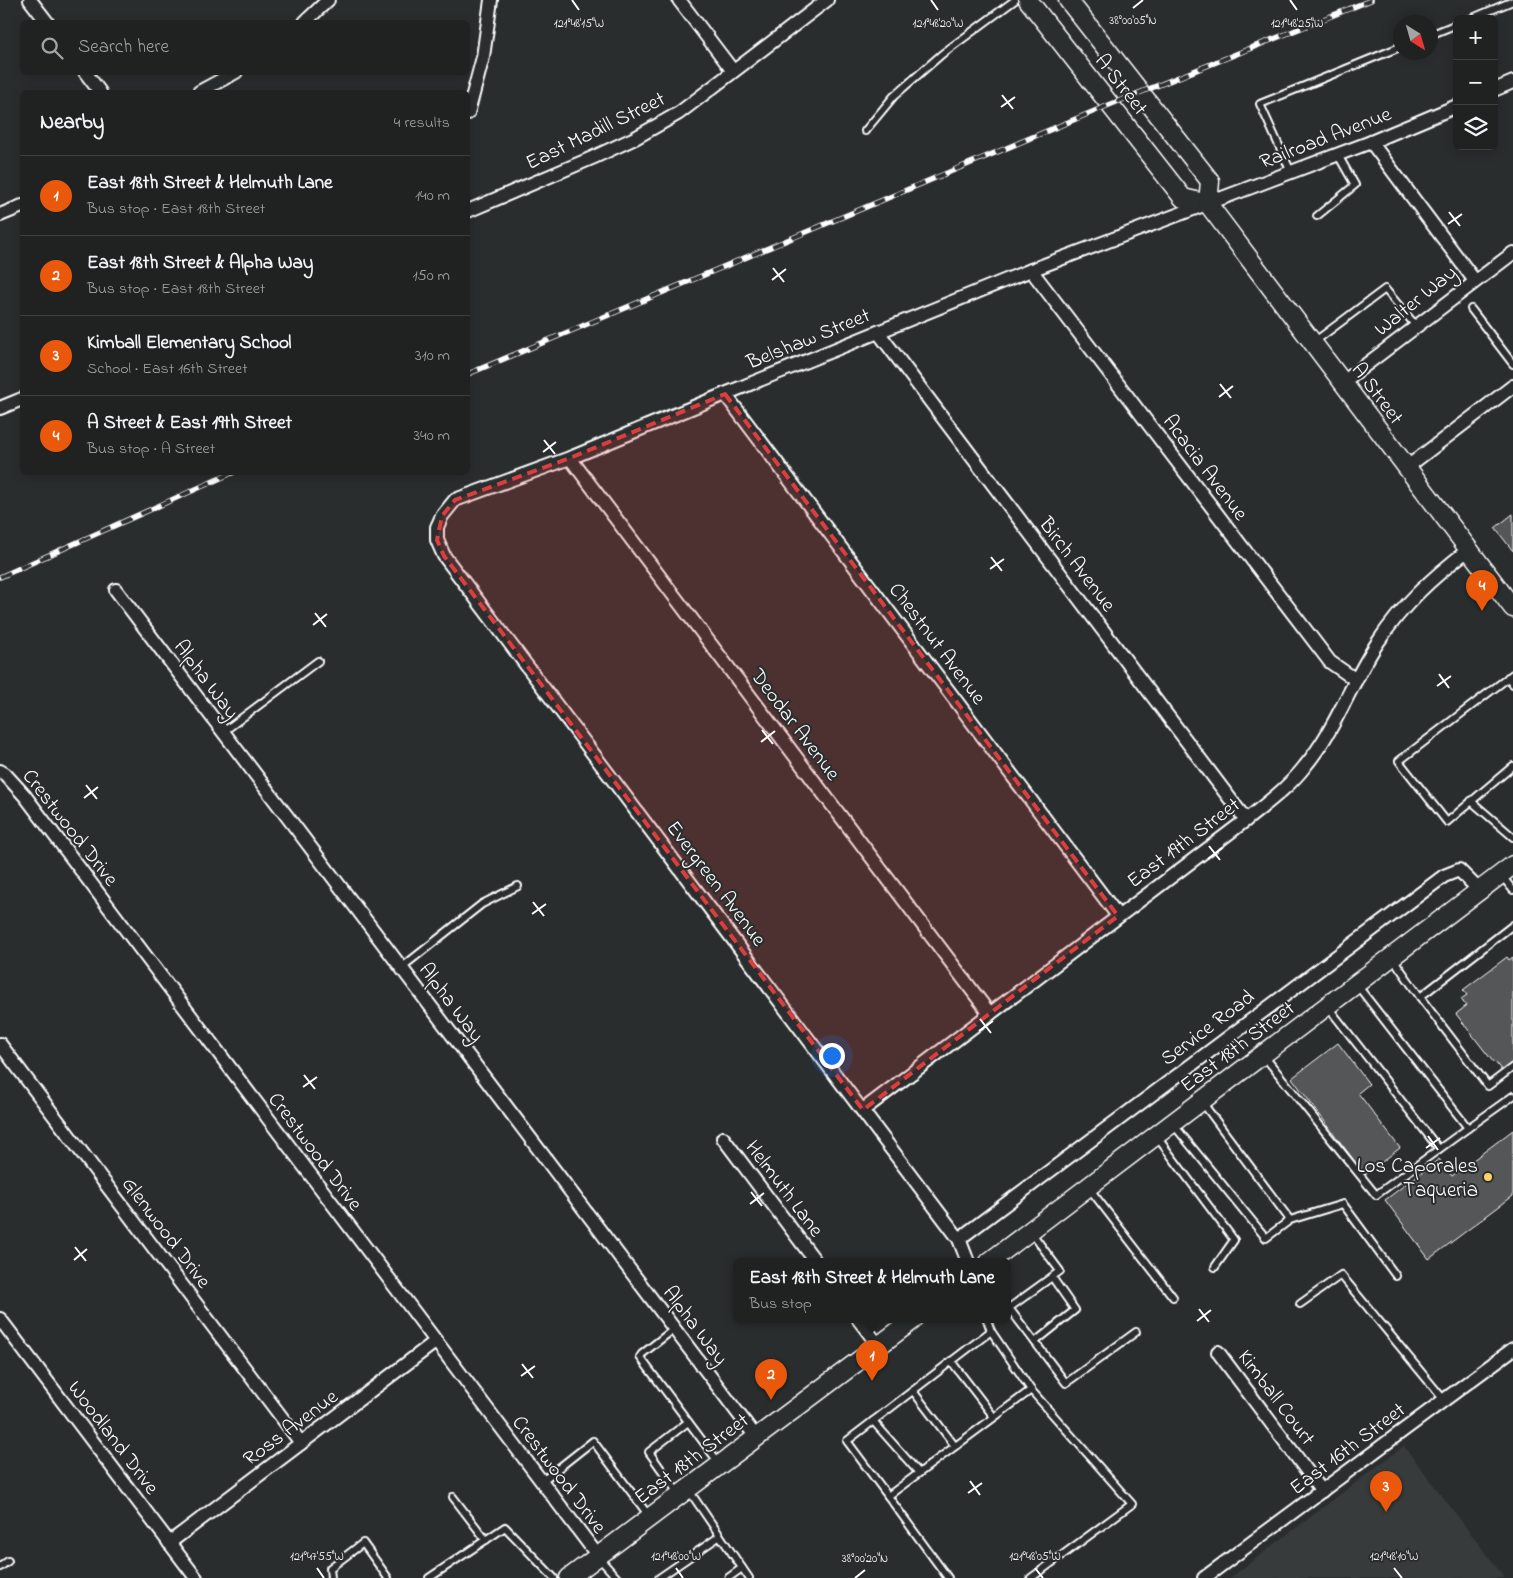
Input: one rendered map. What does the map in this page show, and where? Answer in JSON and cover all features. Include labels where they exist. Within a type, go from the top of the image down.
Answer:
[{"type":"main road","name":"A Street","points":[[1028,0],[1183,198],[1208,204],[1513,608]]},
{"type":"main road","name":"A Street","points":[[1068,0],[1210,181],[1208,204]]},
{"type":"main road","name":"East 18th Street","points":[[994,1258],[1507,870]]},
{"type":"main road","name":"East 18th Street","points":[[569,1578],[908,1323]]},
{"type":"street","points":[[30,0],[45,20]]},
{"type":"street","points":[[307,20],[328,0]]},
{"type":"street","points":[[470,106],[483,57],[490,0]]},
{"type":"street","points":[[679,0],[733,71]]},
{"type":"street","name":"East Madill Street","points":[[470,209],[635,138],[679,112],[827,0]]},
{"type":"street","points":[[87,75],[98,90]]},
{"type":"street","points":[[203,90],[230,75]]},
{"type":"street","points":[[1498,88],[1513,82]]},
{"type":"street","name":"Railroad Avenue","points":[[1208,204],[1338,155],[1453,108]]},
{"type":"street","name":"Walter Way","points":[[1342,383],[1475,281],[1371,142]]},
{"type":"street","name":"Belshaw Street","points":[[437,527],[442,516],[455,500],[570,458],[1031,270],[1208,204]]},
{"type":"street","points":[[0,215],[20,207]]},
{"type":"street","points":[[1475,281],[1513,253]]},
{"type":"street","name":"Acacia Avenue","points":[[1031,270],[1330,662],[1356,680]]},
{"type":"street","name":"Birch Avenue","points":[[878,332],[1246,820]]},
{"type":"street","points":[[1406,468],[1513,386]]},
{"type":"street","name":"Chestnut Avenue","points":[[725,394],[1118,916]]},
{"type":"street","points":[[0,408],[20,400]]},
{"type":"street","name":"Deodar Avenue","points":[[570,458],[990,1014]]},
{"type":"street","name":"Evergreen Avenue","points":[[437,527],[437,540],[444,556],[863,1110],[959,1239],[966,1258]]},
{"type":"street","name":"East 19th Street","points":[[863,1110],[1246,820],[1283,789],[1305,767],[1323,741],[1378,642],[1405,605],[1433,577],[1468,550]]},
{"type":"street","name":"Alpha Way","points":[[116,590],[756,1437]]},
{"type":"street","name":"Crestwood Drive","points":[[0,771],[25,796],[598,1556]]},
{"type":"street","name":"Service Road","points":[[959,1239],[1444,876],[1459,870],[1480,890]]},
{"type":"street","name":"Glenwood Drive","points":[[0,1044],[301,1443]]},
{"type":"street","name":"Helmuth Lane","points":[[723,1138],[813,1258]]},
{"type":"street","name":"Woodland Drive","points":[[0,1319],[196,1578]]},
{"type":"street","points":[[861,1323],[878,1345]]},
{"type":"street","name":"Ross Avenue","points":[[169,1543],[435,1342]]},
{"type":"street","name":"East 16th Street","points":[[1204,1578],[1513,1349]]},
{"type":"street","name":"Kimball Court","points":[[1218,1352],[1322,1491]]},
{"type":"lane","points":[[865,131],[894,96],[942,54],[1015,0]]},
{"type":"lane","points":[[1480,15],[1513,1]]},
{"type":"lane","points":[[1438,32],[1453,26]]},
{"type":"lane","points":[[1291,172],[1260,104],[1393,50]]},
{"type":"lane","points":[[1317,216],[1355,185],[1338,155]]},
{"type":"lane","points":[[1312,344],[1385,289],[1416,326]]},
{"type":"lane","points":[[1471,309],[1513,364]]},
{"type":"lane","points":[[223,732],[318,661]]},
{"type":"lane","points":[[1513,684],[1511,676],[1399,761],[1447,822],[1513,766]]},
{"type":"lane","points":[[1471,801],[1513,837]]},
{"type":"lane","points":[[1507,870],[1513,890]]},
{"type":"lane","points":[[401,968],[482,904],[518,886]]},
{"type":"lane","points":[[1420,997],[1513,925]]},
{"type":"lane","points":[[1392,957],[1488,1086],[1513,1067]]},
{"type":"lane","points":[[1356,984],[1468,1128]]},
{"type":"lane","points":[[1327,1006],[1440,1149]]},
{"type":"lane","points":[[1263,1055],[1376,1195],[1513,1096]]},
{"type":"lane","points":[[1202,1101],[1290,1220]]},
{"type":"lane","points":[[1173,1123],[1266,1238],[1290,1220],[1343,1204],[1396,1276]]},
{"type":"lane","points":[[1156,1136],[1234,1240],[1216,1267]]},
{"type":"lane","points":[[1088,1187],[1174,1297]]},
{"type":"lane","points":[[1011,1307],[1060,1271],[1030,1231]]},
{"type":"lane","points":[[1300,1304],[1341,1275],[1444,1400]]},
{"type":"lane","points":[[1035,1342],[1075,1310],[1052,1277]]},
{"type":"lane","points":[[1011,1311],[1066,1383],[1136,1332]]},
{"type":"lane","points":[[988,1323],[991,1331],[1031,1390],[1132,1504],[1031,1578]]},
{"type":"lane","points":[[674,1329],[642,1354],[640,1358],[720,1465]]},
{"type":"lane","points":[[948,1578],[847,1441],[991,1331]]},
{"type":"lane","points":[[952,1361],[994,1417]]},
{"type":"lane","points":[[888,1496],[1031,1390]]},
{"type":"lane","points":[[913,1391],[955,1446]]},
{"type":"lane","points":[[873,1421],[918,1473]]},
{"type":"lane","points":[[688,1422],[649,1452],[720,1536],[749,1578]]},
{"type":"lane","points":[[541,1482],[593,1441],[650,1517]]},
{"type":"lane","points":[[453,1498],[486,1540]]},
{"type":"lane","points":[[429,1578],[505,1527],[554,1578]]},
{"type":"lane","points":[[659,1578],[720,1536]]},
{"type":"lane","points":[[331,1578],[330,1568],[363,1543],[388,1578]]},
{"type":"lane","points":[[598,1556],[617,1578]]},
{"type":"lane","points":[[0,1567],[8,1561]]},
{"type":"lane","points":[[728,1578],[742,1568]]},
{"type":"highlighted area","points":[[725,394],[1118,916],[863,1110],[444,556],[437,540],[442,516],[455,500],[570,458]]},
{"type":"shaded area","points":[[1404,1446],[1505,1578],[1230,1578]]},
{"type":"building","points":[[1513,514],[1513,551],[1495,528]]},
{"type":"building","points":[[1507,957],[1509,960],[1513,957],[1513,1062],[1502,1071],[1456,1014],[1466,1006],[1461,999],[1467,995],[1463,990]]},
{"type":"building","points":[[1338,1043],[1369,1084],[1358,1093],[1400,1148],[1365,1175],[1292,1078]]},
{"type":"building","points":[[1513,1130],[1513,1196],[1429,1259],[1385,1200],[1439,1159],[1452,1176]]},
{"type":"railway","points":[[470,373],[1109,105],[1371,0]]},
{"type":"railway","points":[[0,577],[227,475]]},
{"type":"place","name":"A Street & East 19th Street","points":[[1482,611]]},
{"type":"place","name":"Los Caporales Taqueria","points":[[1488,1177]]},
{"type":"place","name":"East 18th Street & Helmuth Lane","points":[[872,1381]]},
{"type":"place","name":"East 18th Street & Alpha Way","points":[[771,1400]]},
{"type":"place","name":"Kimball Elementary School","points":[[1386,1512]]}]
